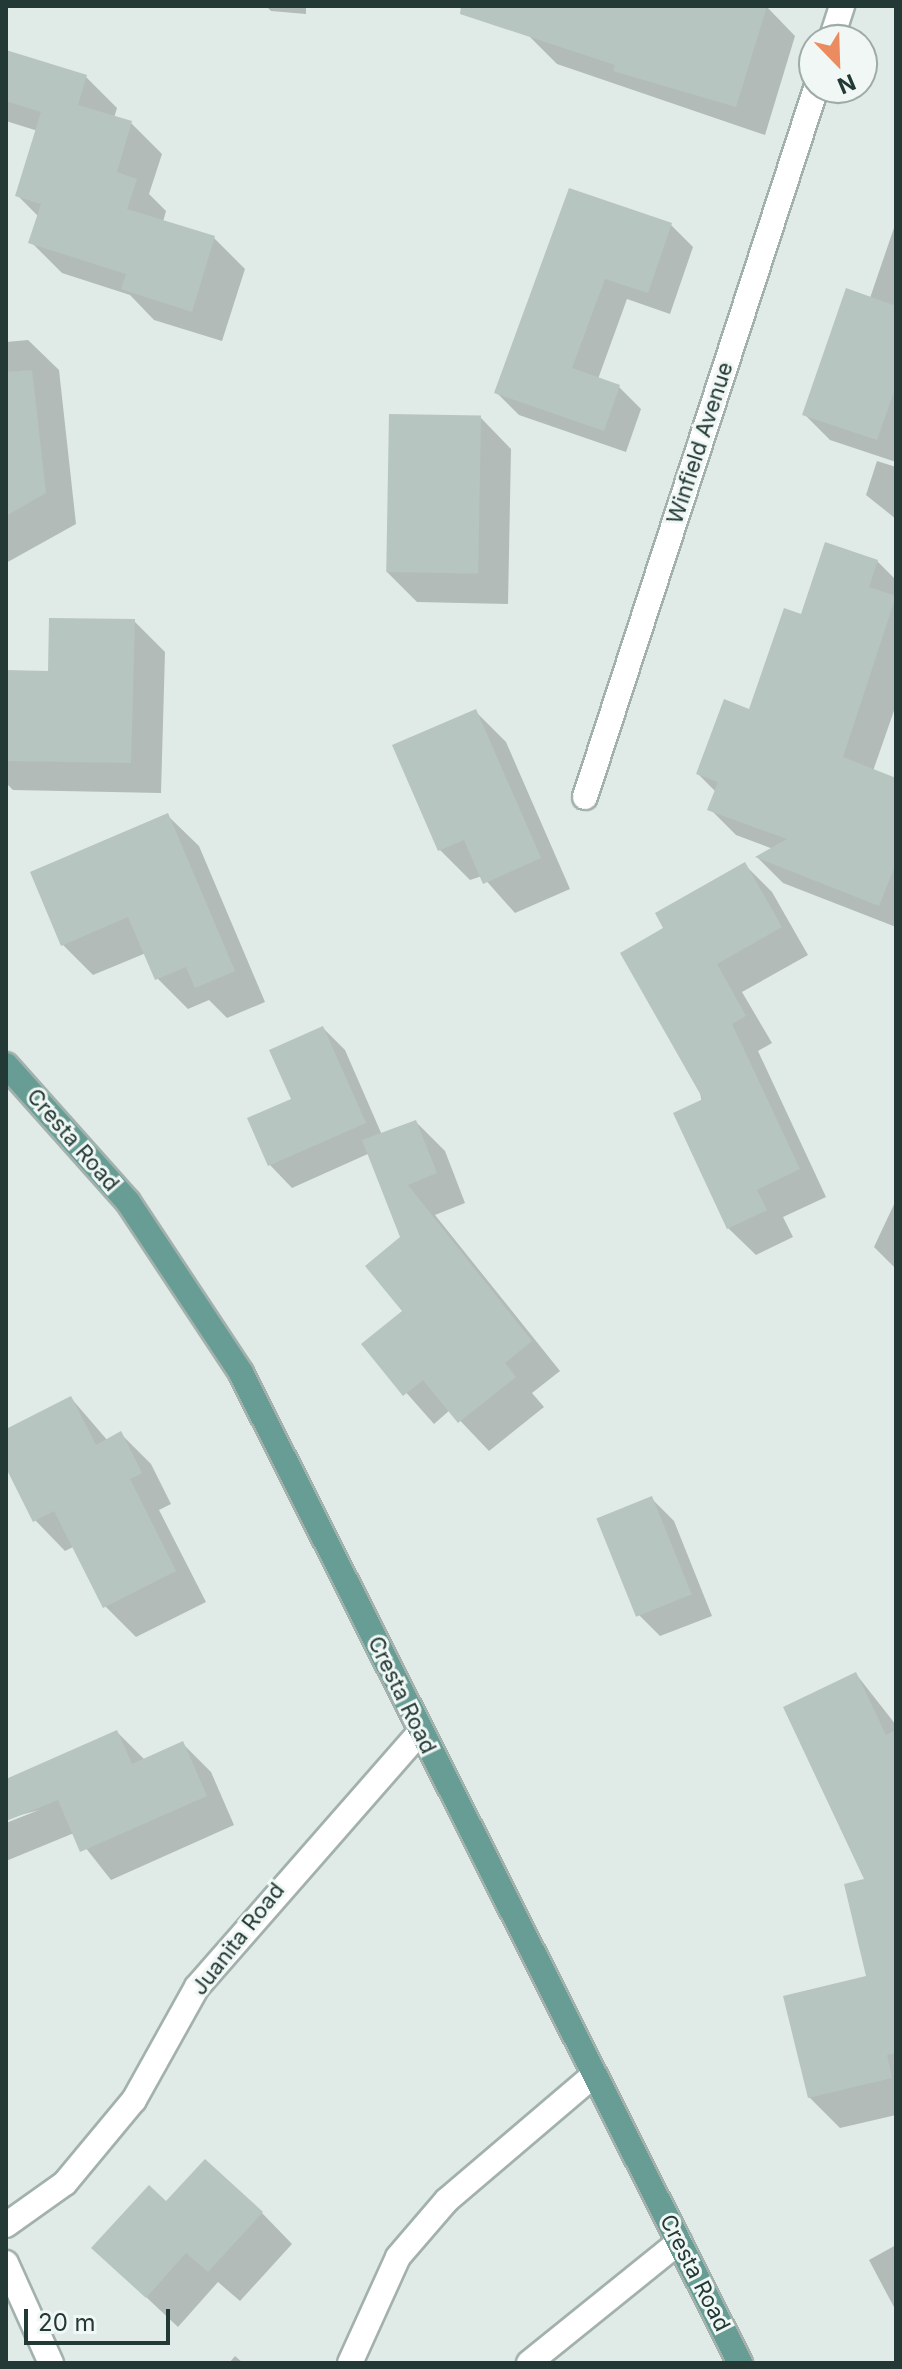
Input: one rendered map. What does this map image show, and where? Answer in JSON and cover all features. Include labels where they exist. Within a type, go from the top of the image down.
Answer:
[{"type":"main road","name":"Cresta Road","points":[[6,1065],[128,1202],[194,1297],[288,1459],[420,1732],[740,2363]]},
{"type":"street","name":"Winfield Avenue","points":[[585,797],[811,104]]},
{"type":"street","name":"Juanita Road","points":[[6,2225],[65,2183],[134,2100],[197,1987],[420,1732]]},
{"type":"street","points":[[350,2363],[398,2257],[447,2200],[594,2075]]},
{"type":"street","points":[[529,2363],[679,2242]]},
{"type":"street","points":[[6,2263],[51,2363]]},
{"type":"building","points":[[461,6],[767,6],[736,107],[613,71],[615,65],[460,14]]},
{"type":"building","points":[[6,50],[87,75],[78,105],[132,121],[117,172],[137,179],[127,209],[215,236],[192,312],[121,289],[126,274],[28,243],[41,204],[15,196],[41,112],[6,101]]},
{"type":"building","points":[[569,188],[672,223],[648,293],[605,279],[572,368],[620,385],[604,431],[494,393]]},
{"type":"building","points":[[846,288],[896,306],[896,386],[877,440],[802,415]]},
{"type":"building","points":[[32,370],[46,493],[6,516],[6,372]]},
{"type":"building","points":[[389,414],[481,416],[478,574],[386,572]]},
{"type":"building","points":[[825,542],[878,560],[869,587],[896,596],[843,757],[896,778],[896,863],[879,906],[755,857],[787,839],[707,810],[718,782],[696,774],[724,699],[749,709],[784,608],[801,614]]},
{"type":"building","points":[[49,618],[135,619],[131,763],[6,761],[6,670],[48,671]]},
{"type":"building","points":[[476,709],[541,858],[483,884],[464,840],[438,851],[392,745]]},
{"type":"building","points":[[168,813],[235,971],[195,988],[186,967],[155,980],[128,917],[61,946],[30,872]]},
{"type":"building","points":[[745,862],[782,927],[717,964],[746,1016],[732,1024],[800,1169],[757,1190],[767,1210],[727,1229],[673,1113],[703,1099],[620,953],[663,928],[655,913]]},
{"type":"building","points":[[323,1026],[366,1123],[268,1166],[247,1118],[291,1099],[269,1050]]},
{"type":"building","points":[[416,1120],[437,1173],[408,1185],[532,1341],[505,1363],[516,1377],[458,1423],[423,1380],[403,1396],[361,1344],[402,1311],[365,1266],[400,1237],[362,1140]]},
{"type":"building","points":[[71,1396],[96,1445],[121,1431],[142,1473],[130,1479],[176,1571],[103,1608],[54,1511],[33,1522],[6,1468],[6,1429]]},
{"type":"building","points":[[652,1496],[692,1594],[636,1617],[596,1518]]},
{"type":"building","points":[[856,1672],[886,1735],[896,1730],[896,2053],[887,2055],[892,2078],[808,2098],[783,1996],[866,1976],[844,1884],[864,1879],[783,1707]]},
{"type":"building","points":[[117,1730],[132,1764],[183,1741],[207,1796],[80,1852],[58,1800],[6,1821],[6,1779]]},
{"type":"building","points":[[205,2159],[263,2212],[208,2272],[186,2253],[146,2298],[91,2248],[149,2185],[166,2201]]}]
